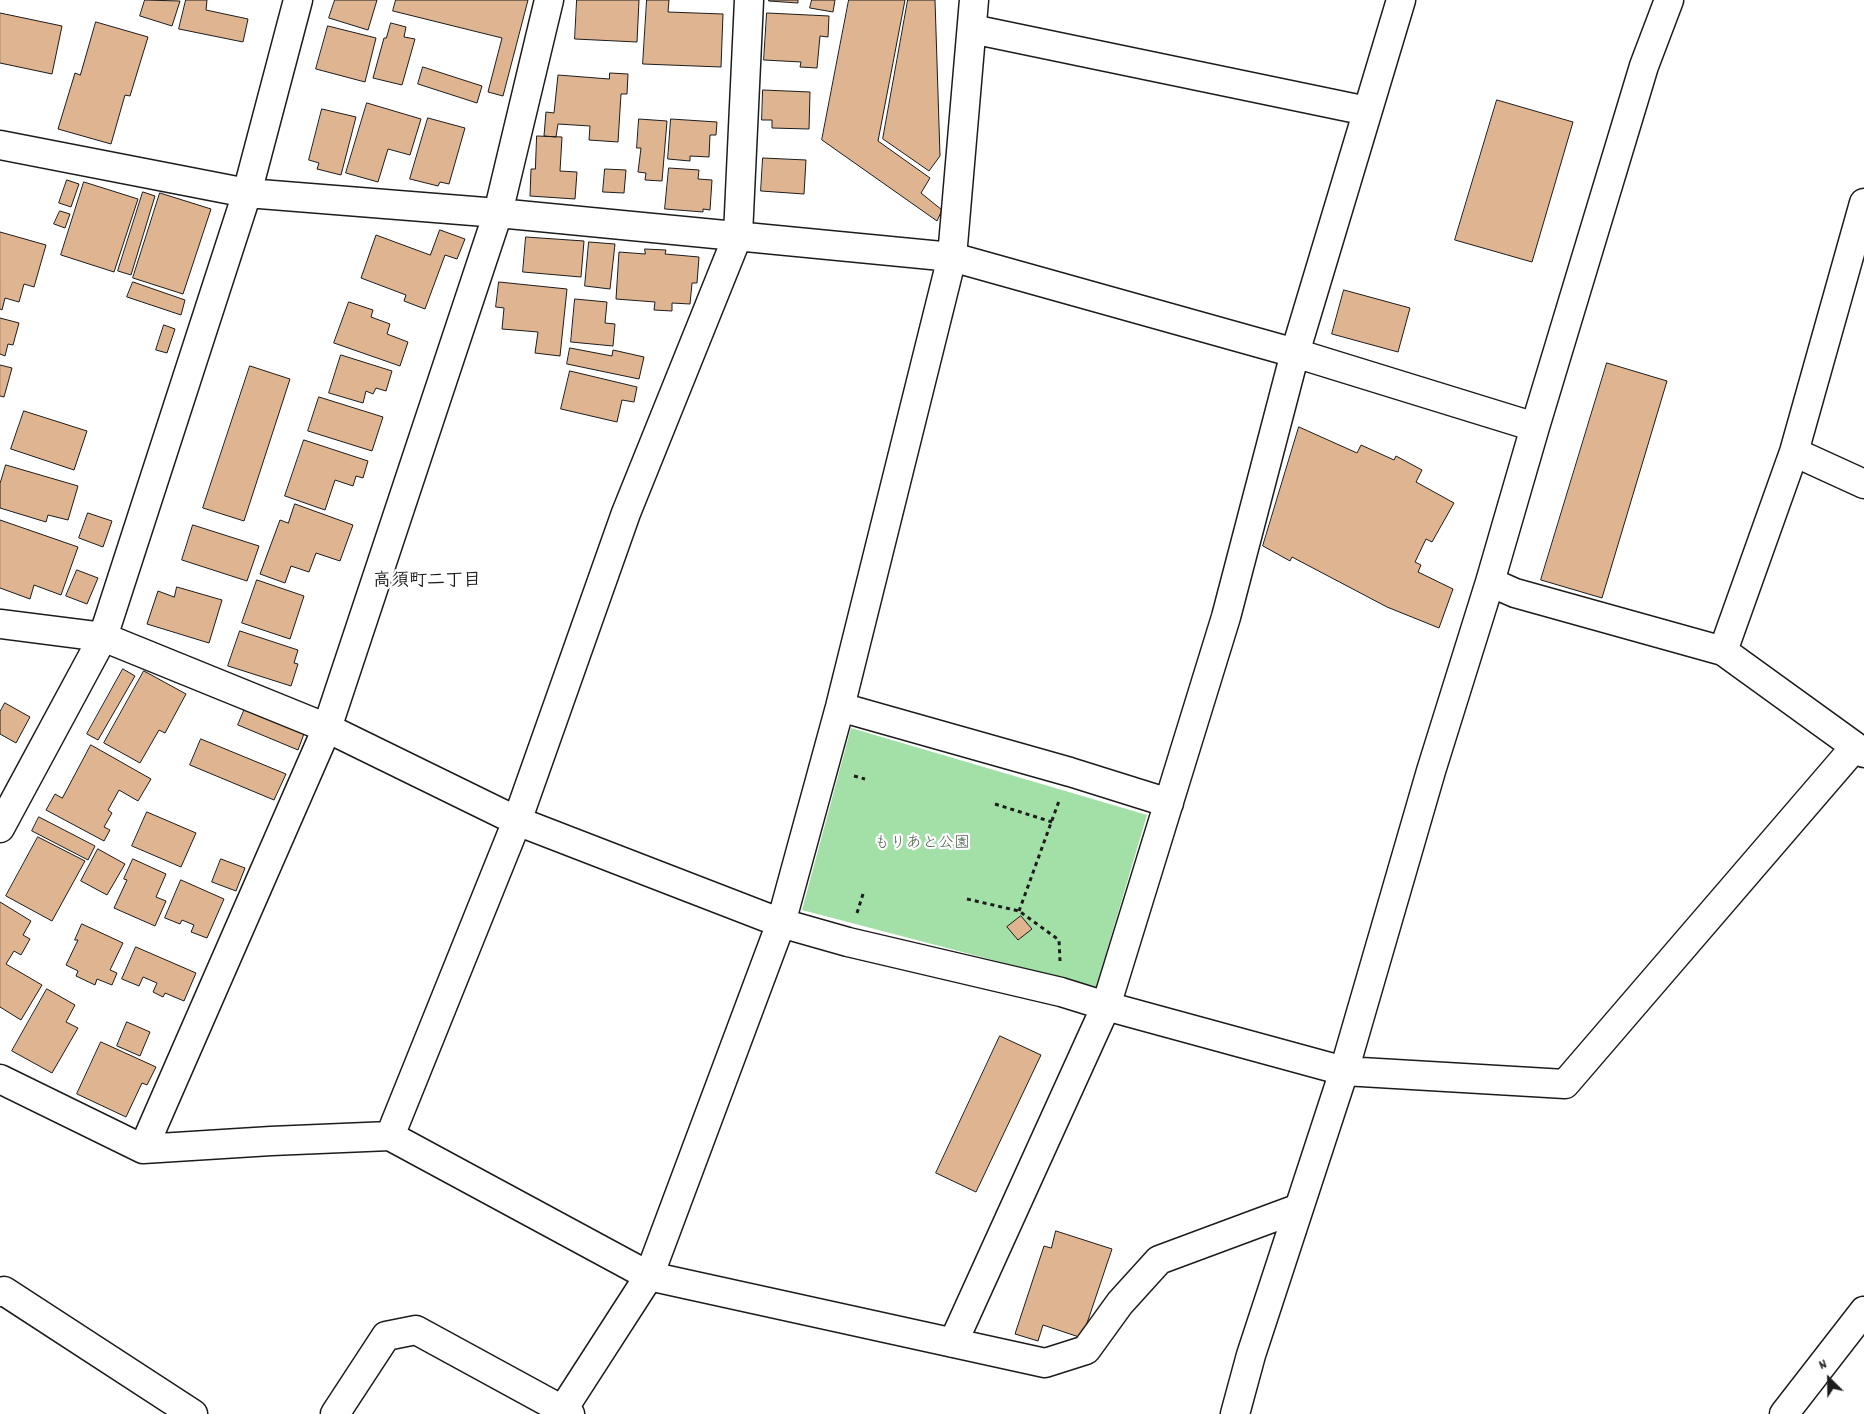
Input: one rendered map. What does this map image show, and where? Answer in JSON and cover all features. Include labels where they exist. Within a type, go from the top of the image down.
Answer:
[{"type":"street","points":[[0,828],[103,637],[247,193],[298,0]]},
{"type":"street","points":[[143,1150],[327,728],[498,213],[549,0]]},
{"type":"street","points":[[390,1136],[517,821],[626,513],[738,236],[749,0]]},
{"type":"street","points":[[336,1414],[386,1336],[416,1330],[564,1413],[650,1276],[781,923],[840,707],[952,257],[974,0]]},
{"type":"street","points":[[953,1343],[1106,1006],[1226,617],[1295,353],[1400,0]]},
{"type":"street","points":[[1235,1414],[1251,1355],[1344,1071],[1431,771],[1490,582],[1644,66],[1669,0]]},
{"type":"street","points":[[972,29],[1367,111]]},
{"type":"street","points":[[0,145],[247,193],[498,213],[952,257],[1295,353],[1535,427]]},
{"type":"street","points":[[1723,651],[1794,452],[1854,275],[1864,203]]},
{"type":"street","points":[[1794,452],[1864,484]]},
{"type":"street","points":[[0,624],[103,637],[327,728],[517,821],[781,923],[858,945],[1061,992],[1344,1071],[1565,1084],[1860,750],[1723,651],[1515,593],[1490,582]]},
{"type":"street","points":[[840,707],[1070,772],[1169,803]]},
{"type":"street","points":[[0,1079],[143,1150],[271,1140],[390,1136],[650,1276],[1045,1363],[1086,1350],[1120,1303],[1159,1260],[1299,1208]]},
{"type":"street","points":[[0,1292],[4,1292],[193,1414]]},
{"type":"street","points":[[1784,1414],[1864,1311]]},
{"type":"path","points":[[1019,911],[1070,772]]},
{"type":"path","points":[[994,804],[1052,822]]},
{"type":"path","points":[[967,899],[1019,911],[1059,940],[1061,992]]},
{"type":"green space","name":"もりあと公園","points":[[851,728],[1147,815],[1096,987],[802,910]]},
{"type":"building","points":[[145,0],[180,1],[172,26],[140,16]]},
{"type":"building","points":[[186,0],[207,0],[206,10],[248,19],[243,42],[179,29]]},
{"type":"building","points":[[335,0],[377,0],[368,30],[329,18]]},
{"type":"building","points":[[396,0],[528,0],[503,96],[488,92],[502,38],[393,11]]},
{"type":"building","points":[[577,0],[639,0],[637,42],[575,39]]},
{"type":"building","points":[[647,0],[669,0],[668,12],[723,14],[721,67],[643,64]]},
{"type":"building","points":[[798,0],[798,3],[769,1]]},
{"type":"building","points":[[812,0],[835,0],[833,12],[810,8]]},
{"type":"building","points":[[849,0],[905,0],[878,141],[930,178],[921,193],[942,210],[937,221],[822,140]]},
{"type":"building","points":[[908,0],[935,0],[940,156],[929,171],[883,139]]},
{"type":"building","points":[[0,13],[62,26],[52,74],[0,63]]},
{"type":"building","points":[[767,13],[829,16],[828,37],[820,36],[817,68],[800,67],[801,62],[764,60]]},
{"type":"building","points":[[96,22],[148,37],[130,96],[125,95],[111,144],[58,129],[75,73],[80,75]]},
{"type":"building","points":[[391,23],[406,27],[404,37],[415,39],[402,85],[373,78],[384,38],[386,38]]},
{"type":"building","points":[[328,26],[376,38],[365,82],[316,69]]},
{"type":"building","points":[[423,67],[482,86],[477,103],[418,84]]},
{"type":"building","points":[[610,73],[628,74],[627,94],[621,94],[618,142],[589,140],[590,126],[558,124],[556,137],[544,136],[546,112],[554,113],[558,75],[609,79]]},
{"type":"building","points":[[763,90],[810,92],[809,129],[772,128],[772,120],[762,120]]},
{"type":"building","points":[[1497,100],[1573,122],[1532,262],[1455,240]]},
{"type":"building","points":[[367,103],[421,119],[410,155],[388,149],[378,182],[346,173]]},
{"type":"building","points":[[322,109],[356,117],[341,175],[317,169],[319,163],[309,160]]},
{"type":"building","points":[[428,118],[465,128],[449,184],[440,182],[438,186],[410,179]]},
{"type":"building","points":[[639,119],[667,121],[662,181],[645,180],[646,173],[638,172],[641,148],[637,148]]},
{"type":"building","points":[[671,119],[717,122],[716,135],[710,135],[709,157],[690,156],[690,161],[668,159]]},
{"type":"building","points":[[537,136],[562,137],[560,171],[577,172],[575,199],[530,196],[531,169],[535,169]]},
{"type":"building","points":[[763,158],[806,160],[804,194],[761,191]]},
{"type":"building","points":[[669,168],[699,170],[698,179],[712,180],[710,210],[703,209],[703,212],[665,209]]},
{"type":"building","points":[[605,169],[626,170],[624,193],[603,192]]},
{"type":"building","points":[[67,180],[79,184],[71,207],[59,203]]},
{"type":"building","points":[[84,182],[138,199],[114,272],[61,255]]},
{"type":"building","points":[[143,192],[155,196],[131,275],[118,271]]},
{"type":"building","points":[[160,193],[211,209],[183,294],[133,278]]},
{"type":"building","points":[[60,211],[70,214],[65,228],[54,224]]},
{"type":"building","points":[[440,230],[465,239],[457,259],[445,255],[425,309],[404,301],[406,295],[361,278],[376,235],[430,255]]},
{"type":"building","points":[[0,232],[46,245],[34,287],[24,284],[19,302],[5,298],[2,310],[0,309]]},
{"type":"building","points":[[526,237],[584,241],[581,277],[523,272]]},
{"type":"building","points":[[589,242],[615,244],[610,289],[585,286]]},
{"type":"building","points":[[645,249],[666,250],[665,254],[699,257],[697,283],[692,283],[690,304],[672,303],[672,311],[654,310],[655,302],[616,299],[619,252],[645,254]]},
{"type":"building","points":[[133,282],[185,300],[181,315],[127,297]]},
{"type":"building","points":[[499,282],[567,289],[560,356],[535,353],[538,332],[502,329],[504,308],[496,307]]},
{"type":"building","points":[[1344,290],[1410,308],[1398,352],[1332,334]]},
{"type":"building","points":[[575,299],[607,302],[605,323],[615,324],[613,346],[571,342]]},
{"type":"building","points":[[349,302],[373,310],[371,317],[390,324],[387,334],[408,342],[400,366],[334,343]]},
{"type":"building","points":[[0,318],[19,323],[13,345],[8,344],[5,356],[0,354]]},
{"type":"building","points":[[164,325],[175,329],[167,353],[156,350]]},
{"type":"building","points":[[570,348],[612,356],[613,350],[644,357],[639,379],[567,364]]},
{"type":"building","points":[[341,355],[392,371],[386,391],[376,388],[373,394],[366,391],[363,403],[329,393]]},
{"type":"building","points":[[1607,363],[1667,381],[1602,598],[1541,580]]},
{"type":"building","points":[[0,365],[12,368],[4,397],[0,396]]},
{"type":"building","points":[[250,366],[290,379],[244,521],[203,508]]},
{"type":"building","points":[[570,371],[637,387],[634,402],[622,400],[617,422],[561,409]]},
{"type":"building","points":[[319,397],[383,417],[372,451],[308,431]]},
{"type":"building","points":[[24,411],[87,431],[74,470],[11,449]]},
{"type":"building","points":[[1299,427],[1357,453],[1361,445],[1394,460],[1396,456],[1422,470],[1416,482],[1454,503],[1432,542],[1426,539],[1415,562],[1421,565],[1418,572],[1453,589],[1439,628],[1387,607],[1292,557],[1290,561],[1263,546]]},
{"type":"building","points":[[304,440],[368,461],[363,478],[356,476],[353,486],[335,480],[325,510],[285,496]]},
{"type":"building","points":[[6,465],[78,486],[68,520],[48,515],[46,522],[0,508],[0,484]]},
{"type":"building","points":[[295,504],[353,525],[340,561],[316,553],[309,572],[291,566],[285,583],[260,574],[280,520],[288,523]]},
{"type":"building","points":[[88,513],[112,521],[103,547],[79,538]]},
{"type":"building","points":[[0,520],[78,547],[61,595],[34,585],[30,599],[0,588]]},
{"type":"building","points":[[193,525],[259,546],[247,581],[182,560]]},
{"type":"building","points":[[77,570],[98,578],[87,604],[66,596]]},
{"type":"building","points":[[257,580],[304,596],[290,639],[242,623]]},
{"type":"building","points":[[177,587],[222,600],[209,643],[147,624],[158,591],[174,597]]},
{"type":"building","points":[[240,631],[298,650],[294,663],[298,664],[291,686],[228,666]]},
{"type":"building","points":[[123,669],[135,676],[98,740],[87,734]]},
{"type":"building","points":[[144,671],[186,694],[165,733],[159,730],[140,763],[104,743]]},
{"type":"building","points":[[5,703],[30,717],[16,743],[0,734],[0,712]]},
{"type":"building","points":[[246,706],[305,731],[298,750],[238,725]]},
{"type":"building","points":[[201,739],[286,774],[274,800],[190,765]]},
{"type":"building","points":[[91,745],[151,779],[138,801],[119,790],[108,810],[112,813],[104,827],[110,830],[104,841],[46,810],[55,794],[62,798]]},
{"type":"building","points":[[147,812],[196,833],[181,867],[132,846]]},
{"type":"building","points":[[39,817],[95,846],[88,860],[32,831]]},
{"type":"building","points":[[38,837],[85,861],[52,921],[6,896]]},
{"type":"building","points":[[98,849],[125,864],[107,895],[81,881]]},
{"type":"building","points":[[133,859],[166,874],[156,897],[166,901],[155,926],[114,908],[127,880],[124,879]]},
{"type":"building","points":[[221,859],[245,868],[236,891],[212,882]]},
{"type":"building","points":[[181,880],[224,899],[207,938],[191,932],[194,925],[182,920],[180,924],[165,918]]},
{"type":"building","points":[[0,902],[31,921],[23,935],[30,939],[21,955],[14,951],[6,964],[42,985],[21,1020],[0,1007]]},
{"type":"building","points":[[1021,916],[1032,929],[1018,940],[1007,927]]},
{"type":"building","points":[[82,924],[123,943],[110,970],[117,973],[112,985],[97,979],[95,985],[76,976],[78,971],[66,965],[78,940],[75,940]]},
{"type":"building","points":[[136,947],[196,973],[184,1001],[165,993],[163,997],[153,992],[157,983],[143,977],[139,986],[122,979]]},
{"type":"building","points":[[47,989],[75,1005],[66,1022],[78,1028],[52,1073],[12,1051]]},
{"type":"building","points":[[127,1022],[150,1032],[140,1056],[117,1046]]},
{"type":"building","points":[[1000,1036],[1041,1055],[976,1192],[936,1173]]},
{"type":"building","points":[[101,1042],[156,1067],[147,1085],[142,1083],[126,1117],[77,1094]]},
{"type":"building","points":[[1056,1231],[1112,1249],[1082,1338],[1043,1325],[1038,1341],[1015,1334],[1044,1246],[1051,1248]]},
{"type":"district","name":"高須町二丁目","points":[[427,583]]}]
